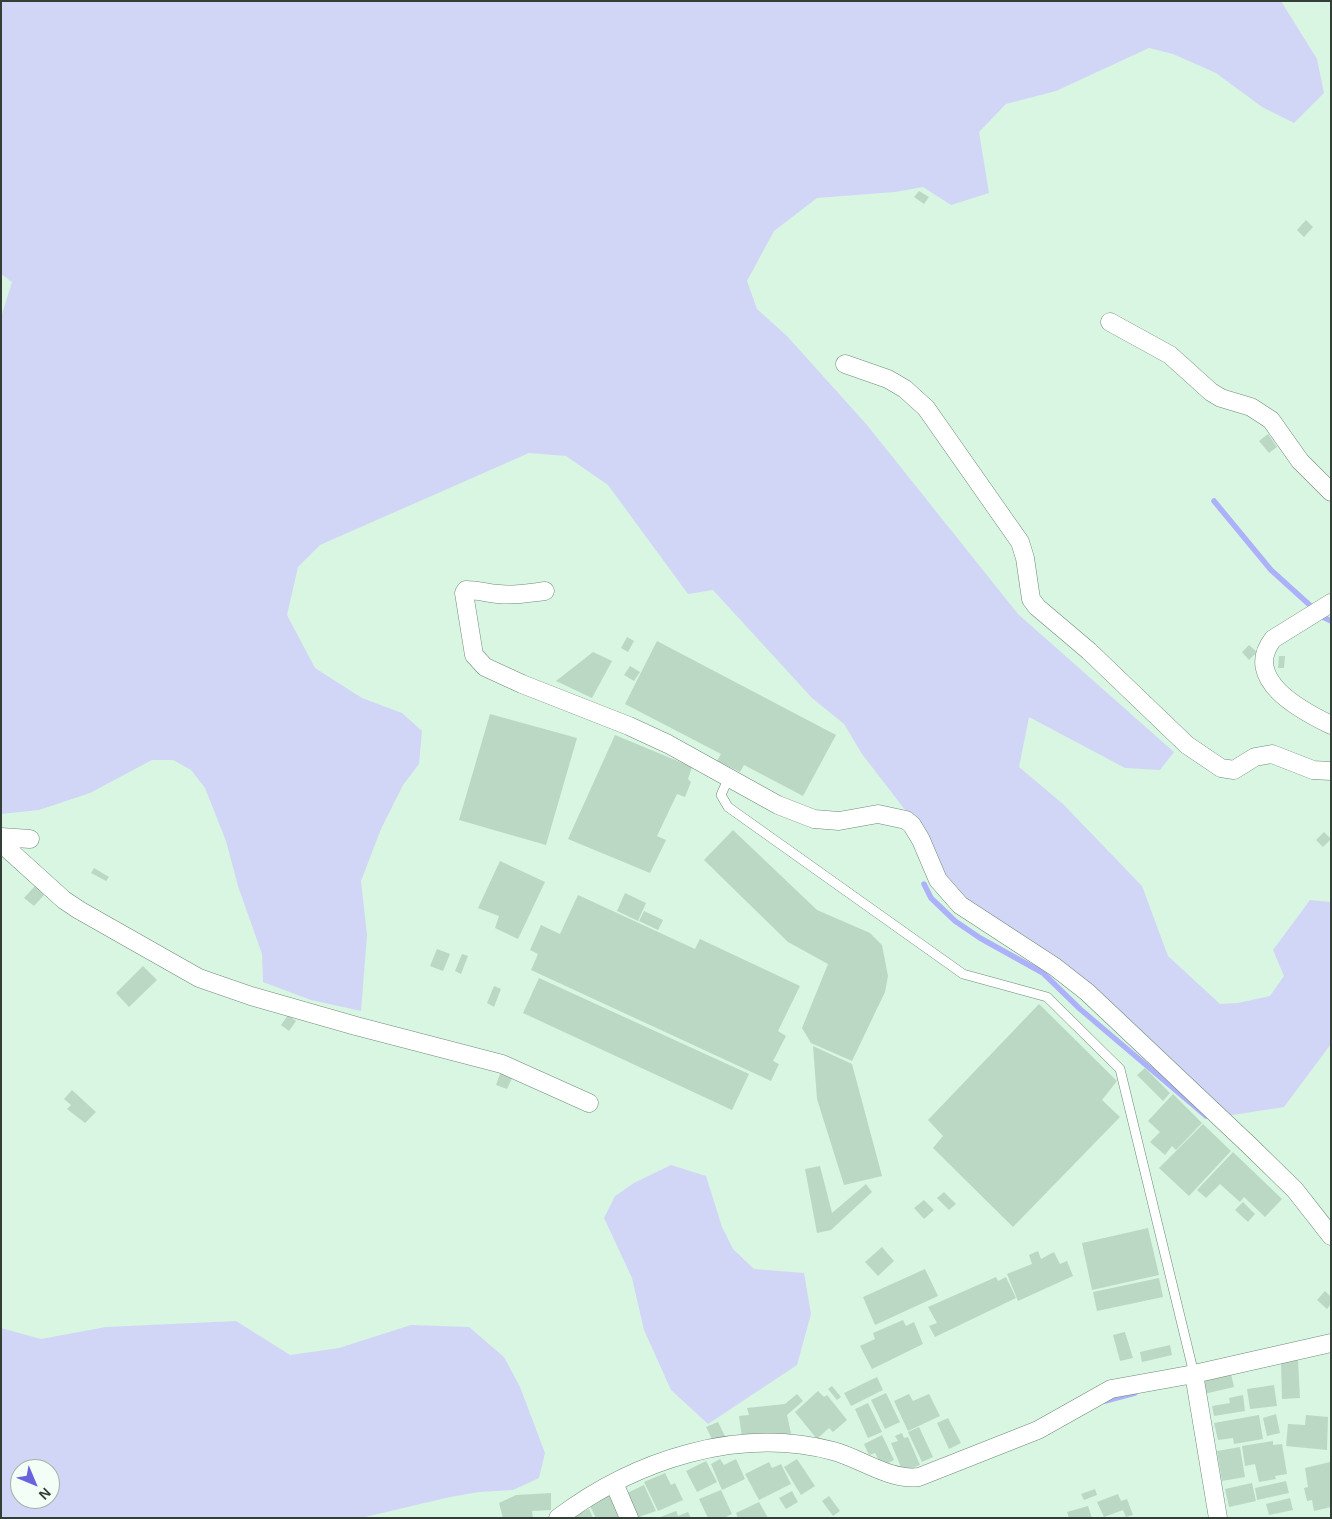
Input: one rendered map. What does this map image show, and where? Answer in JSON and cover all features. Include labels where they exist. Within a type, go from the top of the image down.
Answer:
[{"type":"street","points":[[1110,322],[1170,355],[1211,392],[1221,398],[1251,407],[1271,420],[1300,461],[1331,492]]},
{"type":"street","points":[[845,364],[888,379],[904,389],[926,408],[1020,542],[1025,558],[1031,599],[1187,745],[1222,768],[1234,770],[1255,757],[1272,754],[1313,770],[1331,771]]},
{"type":"street","points":[[545,591],[499,594],[466,590],[464,593],[474,655],[485,667],[522,684],[629,726],[729,777],[778,805],[814,819],[839,821],[878,814],[906,820],[912,825],[921,840],[938,880],[960,905],[1056,967],[1087,992],[1295,1190],[1331,1236]]},
{"type":"street","points":[[1331,603],[1273,639],[1267,647],[1263,663],[1266,677],[1289,700],[1331,726]]},
{"type":"street","points":[[1,837],[30,839]]},
{"type":"street","points":[[1,843],[72,905],[199,978],[251,996],[356,1026],[502,1064],[589,1103]]},
{"type":"street","points":[[558,1518],[594,1492],[668,1459],[708,1448],[772,1443],[816,1447],[836,1452],[893,1474],[909,1478],[919,1477],[1038,1430],[1111,1389],[1194,1374],[1331,1343]]},
{"type":"street","points":[[1194,1374],[1218,1518]]},
{"type":"street","points":[[614,1483],[629,1518]]},
{"type":"lane","points":[[729,777],[721,795],[728,807],[963,974],[1047,997],[1120,1069],[1194,1374]]},
{"type":"shaded area","points":[[1,1],[1281,1],[1317,59],[1324,93],[1294,123],[1262,107],[1216,73],[1173,54],[1149,48],[1056,91],[1006,104],[979,132],[989,193],[951,205],[923,187],[895,192],[817,198],[774,231],[747,281],[757,309],[787,336],[867,425],[1018,614],[1174,752],[1160,770],[1125,768],[1029,717],[1019,767],[1063,804],[1142,886],[1168,956],[1220,1004],[1238,1003],[1270,996],[1284,976],[1273,950],[1310,900],[1331,902],[1331,1044],[1284,1107],[1226,1116],[957,897],[919,828],[862,754],[844,724],[812,698],[713,590],[688,594],[608,485],[566,456],[529,453],[320,545],[298,567],[287,615],[315,668],[362,698],[402,713],[422,731],[419,764],[403,785],[381,829],[361,881],[367,935],[361,1011],[311,1000],[263,982],[262,954],[238,886],[226,841],[205,788],[191,770],[173,760],[152,760],[90,793],[39,810],[1,814],[1,317],[12,282],[1,274]]},
{"type":"shaded area","points":[[671,1165],[706,1176],[722,1227],[733,1249],[754,1269],[804,1273],[811,1314],[797,1365],[708,1424],[671,1390],[644,1330],[632,1278],[604,1218],[615,1196],[634,1183]]},
{"type":"shaded area","points":[[236,1321],[290,1355],[339,1348],[411,1325],[469,1327],[504,1357],[520,1387],[545,1453],[539,1478],[513,1490],[479,1492],[450,1497],[361,1518],[1,1518],[1,1328],[41,1339],[106,1327]]},
{"type":"building","points":[[919,191],[929,197],[924,204],[914,197]]},
{"type":"building","points":[[1306,220],[1313,227],[1304,237],[1297,230]]},
{"type":"building","points":[[1268,434],[1277,447],[1269,453],[1259,441]]},
{"type":"building","points":[[627,637],[634,641],[628,652],[621,648]]},
{"type":"building","points":[[657,641],[836,735],[803,796],[744,765],[740,772],[717,761],[721,754],[625,704]]},
{"type":"building","points":[[1249,645],[1257,652],[1249,660],[1242,652]]},
{"type":"building","points":[[593,652],[612,661],[592,698],[556,681]]},
{"type":"building","points":[[1279,656],[1285,656],[1284,668],[1278,668]]},
{"type":"building","points":[[630,666],[640,672],[634,681],[624,675]]},
{"type":"building","points":[[490,714],[577,738],[546,845],[459,820]]},
{"type":"building","points":[[615,735],[692,767],[688,779],[691,782],[685,797],[677,794],[657,836],[666,840],[650,873],[568,839]]},
{"type":"building","points":[[733,830],[817,910],[870,933],[882,945],[888,976],[885,992],[852,1061],[811,1043],[802,1028],[828,964],[788,942],[704,860]]},
{"type":"building","points":[[1324,832],[1331,839],[1323,847],[1316,840]]},
{"type":"building","points":[[500,861],[545,882],[518,939],[495,928],[499,916],[478,908]]},
{"type":"building","points":[[94,868],[109,877],[106,881],[91,873]]},
{"type":"building","points":[[35,886],[44,895],[34,906],[24,898]]},
{"type":"building","points":[[625,893],[646,903],[638,921],[617,911]]},
{"type":"building","points":[[578,895],[695,949],[700,939],[800,986],[778,1031],[786,1036],[773,1061],[779,1064],[771,1081],[531,970],[538,954],[530,950],[541,925],[560,934]]},
{"type":"building","points":[[644,911],[663,920],[658,930],[639,921]]},
{"type":"building","points":[[437,949],[450,954],[443,971],[430,966]]},
{"type":"building","points":[[462,954],[468,956],[461,974],[455,971]]},
{"type":"building","points":[[143,966],[157,980],[129,1007],[116,993]]},
{"type":"building","points":[[539,978],[749,1074],[732,1110],[523,1013]]},
{"type":"building","points":[[494,986],[501,989],[494,1007],[487,1003]]},
{"type":"building","points":[[1039,1004],[1117,1081],[1102,1100],[1120,1117],[1013,1227],[933,1148],[943,1136],[928,1120]]},
{"type":"building","points":[[288,1015],[296,1021],[289,1031],[281,1025]]},
{"type":"building","points":[[813,1046],[852,1064],[882,1176],[844,1185],[817,1099]]},
{"type":"building","points":[[1145,1068],[1170,1093],[1163,1101],[1137,1075]]},
{"type":"building","points":[[501,1071],[513,1076],[507,1089],[496,1085]]},
{"type":"building","points":[[72,1090],[96,1112],[85,1123],[67,1109],[71,1105],[64,1099]]},
{"type":"building","points":[[1173,1094],[1202,1123],[1176,1150],[1172,1146],[1165,1155],[1150,1142],[1160,1132],[1148,1121]]},
{"type":"building","points":[[1203,1124],[1231,1151],[1189,1196],[1159,1168]]},
{"type":"building","points":[[1233,1152],[1282,1199],[1265,1217],[1244,1197],[1240,1202],[1220,1184],[1206,1198],[1197,1190]]},
{"type":"building","points":[[820,1166],[832,1213],[866,1184],[872,1192],[831,1230],[817,1233],[805,1169]]},
{"type":"building","points":[[944,1192],[956,1204],[949,1210],[937,1198]]},
{"type":"building","points":[[924,1200],[934,1210],[924,1219],[914,1208]]},
{"type":"building","points":[[1243,1202],[1255,1214],[1248,1222],[1235,1210]]},
{"type":"building","points":[[1148,1228],[1159,1275],[1092,1290],[1082,1243]]},
{"type":"building","points":[[882,1247],[894,1261],[878,1276],[865,1262]]},
{"type":"building","points":[[1038,1251],[1041,1259],[1054,1252],[1060,1264],[1067,1261],[1073,1276],[1018,1301],[1007,1274],[1032,1264],[1029,1255]]},
{"type":"building","points":[[925,1269],[938,1296],[875,1325],[863,1297]]},
{"type":"building","points":[[996,1277],[998,1281],[1006,1277],[1016,1298],[935,1337],[929,1326],[937,1323],[928,1307]]},
{"type":"building","points":[[1159,1278],[1163,1297],[1097,1311],[1093,1292]]},
{"type":"building","points":[[1325,1291],[1331,1297],[1331,1304],[1327,1309],[1317,1300]]},
{"type":"building","points":[[903,1320],[906,1326],[914,1322],[923,1344],[872,1369],[860,1346],[875,1339],[873,1333]]},
{"type":"building","points":[[1125,1332],[1133,1358],[1120,1361],[1113,1335]]},
{"type":"building","points":[[1170,1345],[1172,1355],[1142,1362],[1140,1352]]},
{"type":"building","points":[[1298,1360],[1300,1398],[1282,1399],[1281,1361]]},
{"type":"building","points":[[1231,1374],[1234,1387],[1204,1394],[1202,1381]]},
{"type":"building","points":[[877,1377],[883,1390],[851,1406],[844,1393]]},
{"type":"building","points":[[1274,1385],[1277,1406],[1250,1409],[1247,1389]]},
{"type":"building","points":[[832,1386],[841,1397],[837,1400],[828,1389]]},
{"type":"building","points":[[818,1391],[824,1397],[827,1395],[847,1420],[833,1432],[829,1428],[817,1439],[795,1412]]},
{"type":"building","points":[[886,1393],[900,1422],[885,1429],[871,1400]]},
{"type":"building","points":[[797,1394],[803,1401],[787,1415],[792,1438],[772,1438],[771,1434],[742,1437],[739,1416],[749,1415],[747,1408],[785,1404]]},
{"type":"building","points":[[909,1394],[913,1401],[929,1394],[940,1416],[908,1431],[894,1401]]},
{"type":"building","points":[[1243,1395],[1245,1411],[1214,1416],[1212,1406],[1230,1403],[1229,1398]]},
{"type":"building","points":[[868,1403],[882,1432],[868,1438],[855,1409]]},
{"type":"building","points":[[1276,1414],[1280,1433],[1267,1436],[1263,1418]]},
{"type":"building","points":[[1259,1415],[1263,1439],[1234,1444],[1233,1438],[1218,1440],[1214,1423]]},
{"type":"building","points":[[1306,1415],[1328,1417],[1327,1450],[1286,1446],[1288,1424],[1305,1425]]},
{"type":"building","points":[[948,1418],[961,1443],[949,1449],[937,1423]]},
{"type":"building","points":[[718,1422],[725,1436],[713,1441],[706,1427]]},
{"type":"building","points":[[919,1427],[933,1457],[922,1462],[908,1432]]},
{"type":"building","points":[[902,1433],[904,1438],[908,1437],[920,1465],[903,1472],[891,1443],[898,1441],[895,1436]]},
{"type":"building","points":[[882,1435],[894,1460],[882,1466],[875,1453],[869,1455],[864,1444]]},
{"type":"building","points":[[1273,1441],[1273,1445],[1282,1444],[1287,1474],[1275,1476],[1276,1479],[1259,1482],[1255,1464],[1245,1466],[1242,1446]]},
{"type":"building","points":[[1240,1447],[1245,1477],[1222,1481],[1217,1451]]},
{"type":"building","points":[[720,1459],[724,1465],[736,1459],[745,1479],[722,1490],[711,1464]]},
{"type":"building","points":[[797,1459],[815,1486],[801,1495],[784,1467]]},
{"type":"building","points":[[706,1461],[717,1482],[697,1492],[686,1471]]},
{"type":"building","points":[[769,1462],[772,1468],[781,1464],[791,1484],[759,1500],[745,1474]]},
{"type":"building","points":[[1330,1462],[1331,1507],[1314,1511],[1312,1500],[1307,1501],[1304,1488],[1308,1487],[1305,1468]]},
{"type":"building","points":[[665,1473],[671,1485],[675,1483],[683,1500],[658,1511],[644,1482]]},
{"type":"building","points":[[1286,1481],[1289,1493],[1257,1500],[1255,1488]]},
{"type":"building","points":[[1252,1483],[1256,1501],[1229,1507],[1225,1489]]},
{"type":"building","points":[[644,1485],[656,1511],[636,1518],[625,1494]]},
{"type":"building","points":[[1095,1489],[1097,1495],[1084,1500],[1081,1494]]},
{"type":"building","points":[[721,1490],[732,1514],[724,1518],[708,1518],[699,1499]]},
{"type":"building","points":[[792,1491],[798,1502],[786,1509],[779,1498]]},
{"type":"building","points":[[551,1493],[551,1510],[532,1511],[533,1518],[503,1518],[499,1503],[516,1495]]},
{"type":"building","points":[[611,1494],[622,1515],[617,1518],[596,1518],[589,1504]]},
{"type":"building","points":[[1118,1494],[1121,1501],[1127,1499],[1133,1515],[1126,1517],[1123,1510],[1104,1517],[1097,1502]]},
{"type":"building","points":[[829,1496],[840,1511],[833,1516],[822,1501]]},
{"type":"building","points":[[1290,1498],[1293,1510],[1269,1515],[1266,1504]]},
{"type":"building","points":[[759,1502],[768,1518],[738,1518],[736,1513]]},
{"type":"building","points":[[1088,1506],[1092,1518],[1069,1518],[1067,1512]]},
{"type":"building","points":[[589,1509],[593,1518],[571,1518]]},
{"type":"building","points":[[676,1511],[678,1516],[688,1512],[691,1518],[658,1518]]},
{"type":"waterway","points":[[1214,501],[1271,570],[1313,608]]},
{"type":"waterway","points":[[1323,617],[1331,621]]},
{"type":"waterway","points":[[924,884],[931,898],[955,921],[980,938],[1043,973],[1080,1009],[1206,1116]]},
{"type":"waterway","points":[[1105,1401],[1135,1393]]}]
